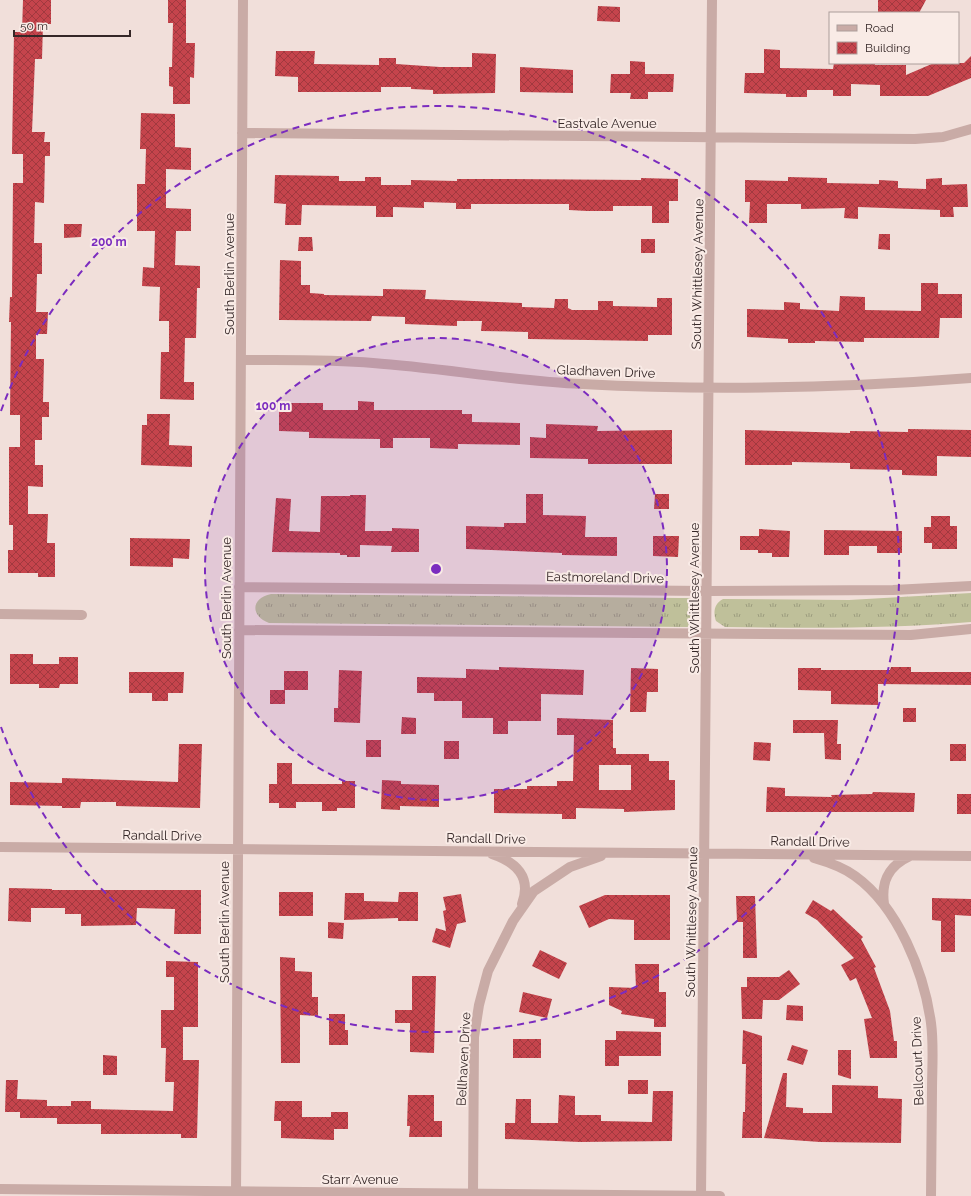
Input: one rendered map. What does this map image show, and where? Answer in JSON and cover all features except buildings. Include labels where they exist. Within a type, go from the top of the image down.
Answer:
[{"type":"street","name":"South Berlin Avenue","points":[[236,1194],[244,0]]},
{"type":"street","name":"South Whittlesey Avenue","points":[[701,1196],[712,0]]},
{"type":"street","name":"Eastvale Avenue","points":[[242,133],[915,139],[943,137],[971,129]]},
{"type":"street","name":"Gladhaven Drive","points":[[241,360],[356,362],[448,370],[531,381],[589,385],[845,387],[971,378]]},
{"type":"street","name":"Eastmoreland Drive","points":[[239,587],[707,591],[885,590],[971,586]]},
{"type":"street","points":[[0,614],[82,615]]},
{"type":"street","points":[[239,630],[911,634],[971,629]]},
{"type":"street","name":"Randall Drive","points":[[0,847],[971,856]]},
{"type":"street","name":"Bellhaven Drive","points":[[486,851],[510,862],[520,871],[525,890],[523,902],[519,912]]},
{"type":"street","name":"Bellhaven Drive","points":[[473,1193],[474,1047],[479,1006],[484,982],[492,961],[519,912],[534,891],[561,872],[579,862],[616,853]]},
{"type":"street","name":"Bellcourt Drive","points":[[802,854],[831,863],[854,876],[879,899],[888,911]]},
{"type":"street","name":"Bellcourt Drive","points":[[916,855],[901,860],[895,865],[884,880],[884,904],[904,937],[914,961],[927,1002],[930,1018],[932,1046],[931,1196]]},
{"type":"street","name":"Starr Avenue","points":[[0,1189],[236,1194],[473,1193],[720,1196]]},
{"type":"green space","points":[[971,593],[971,622],[879,627],[725,627],[716,621],[715,614],[716,606],[723,599],[849,600]]},
{"type":"green space","points":[[271,594],[689,598],[697,604],[699,617],[692,626],[687,627],[269,623],[258,616],[255,607],[260,599]]}]
